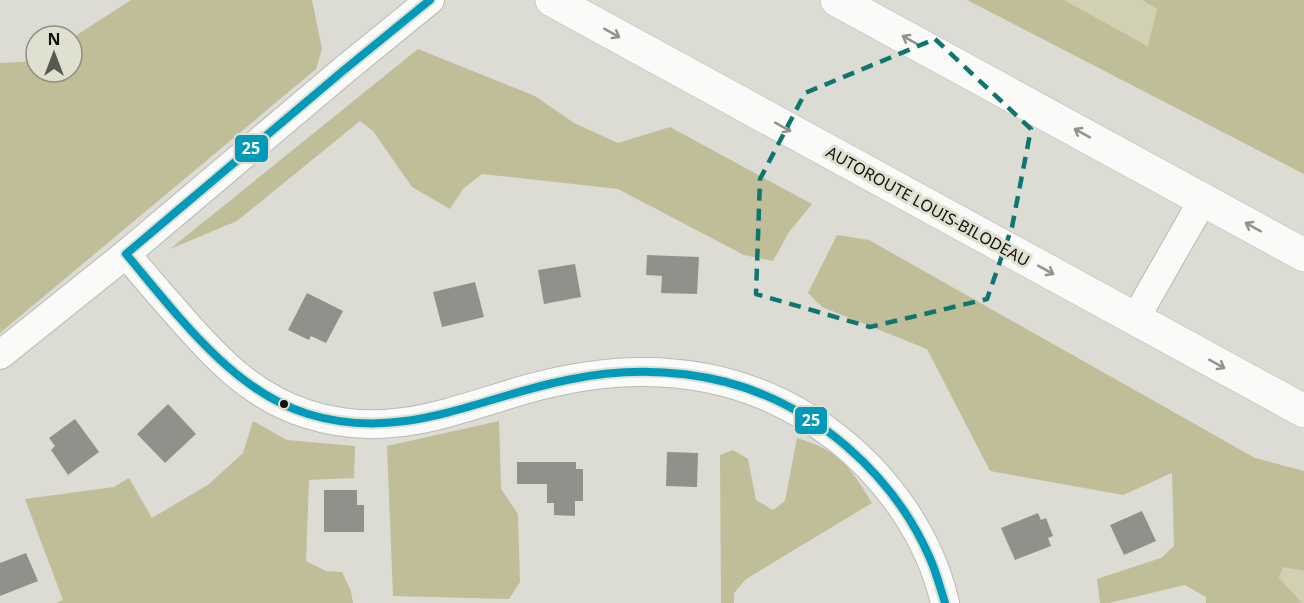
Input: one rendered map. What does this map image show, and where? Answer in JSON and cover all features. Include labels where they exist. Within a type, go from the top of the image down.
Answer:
[{"type":"highway","points":[[837,0],[1304,255]]},
{"type":"highway","name":"AUTOROUTE LOUIS-BILODEAU","points":[[556,2],[1304,411]]},
{"type":"street","points":[[0,355],[126,254],[430,0]]},
{"type":"street","points":[[1135,319],[1203,200]]},
{"type":"street","points":[[126,254],[201,340],[241,379],[264,396],[284,406],[335,421],[383,425],[407,423],[557,382],[623,372],[693,375],[728,383],[760,394],[822,427],[849,448],[874,473],[897,500],[915,529],[931,560],[945,603]]},
{"type":"highlighted area","points":[[935,39],[1031,129],[1012,227],[987,299],[870,327],[756,294],[760,179],[805,93]]},
{"type":"green space","points":[[131,0],[312,0],[322,49],[316,69],[0,333],[0,63],[24,62],[24,84],[84,84],[84,30]]},
{"type":"green space","points":[[967,0],[1064,0],[1148,46],[1157,9],[1142,0],[1304,0],[1304,174]]},
{"type":"green space","points":[[1064,0],[1142,0],[1157,9],[1149,46]]},
{"type":"green space","points":[[418,49],[535,96],[574,123],[618,143],[670,127],[812,204],[789,232],[773,261],[744,255],[618,189],[482,174],[463,189],[450,209],[412,187],[373,131],[360,121],[237,221],[170,249]]},
{"type":"green space","points":[[837,235],[869,240],[1255,458],[1304,471],[1304,571],[1283,567],[1279,578],[1302,603],[1206,603],[1206,597],[1185,585],[1109,603],[1100,603],[1097,579],[1161,558],[1174,546],[1172,473],[1123,495],[990,471],[927,349],[822,307],[808,293]]},
{"type":"green space","points":[[253,421],[287,440],[355,446],[354,478],[309,480],[306,561],[326,571],[342,572],[351,591],[353,603],[56,603],[63,600],[25,499],[114,487],[129,478],[152,518],[209,484],[243,453]]},
{"type":"green space","points":[[499,421],[501,489],[518,514],[520,582],[509,599],[393,596],[387,446]]},
{"type":"green space","points":[[797,438],[815,444],[845,464],[872,503],[746,579],[734,593],[734,603],[721,603],[720,455],[733,450],[748,459],[756,500],[773,510],[785,501]]},
{"type":"green space","points":[[1282,566],[1304,571],[1304,603],[1279,579]]},
{"type":"building","points":[[647,255],[699,257],[697,294],[661,293],[662,276],[646,275]]},
{"type":"building","points":[[575,264],[581,297],[544,304],[538,270]]},
{"type":"building","points":[[475,282],[484,317],[442,327],[433,292]]},
{"type":"building","points":[[307,293],[343,311],[326,343],[311,336],[309,340],[288,330]]},
{"type":"building","points":[[168,404],[196,434],[165,463],[137,434]]},
{"type":"building","points":[[75,419],[99,452],[68,475],[51,450],[55,446],[49,438]]},
{"type":"building","points":[[667,452],[698,453],[697,487],[666,486]]},
{"type":"building","points":[[517,462],[576,462],[576,469],[583,469],[583,501],[575,501],[575,516],[554,515],[554,503],[547,503],[547,484],[517,484]]},
{"type":"building","points":[[324,490],[357,490],[357,505],[364,505],[364,532],[324,532]]},
{"type":"building","points":[[1142,511],[1156,541],[1124,555],[1110,525]]},
{"type":"building","points":[[1038,513],[1041,520],[1046,518],[1053,536],[1048,538],[1051,546],[1015,560],[1001,528]]},
{"type":"building","points":[[26,553],[38,581],[0,596],[0,563]]},
{"type":"transit line","name":"25","points":[[430,0],[126,254],[185,324],[207,348],[255,388],[281,403],[308,414],[342,422],[408,421],[439,415],[567,380],[626,372],[667,373],[706,378],[758,393],[790,407],[819,425],[847,446],[872,471],[894,497],[913,526],[931,562],[945,603]]}]
